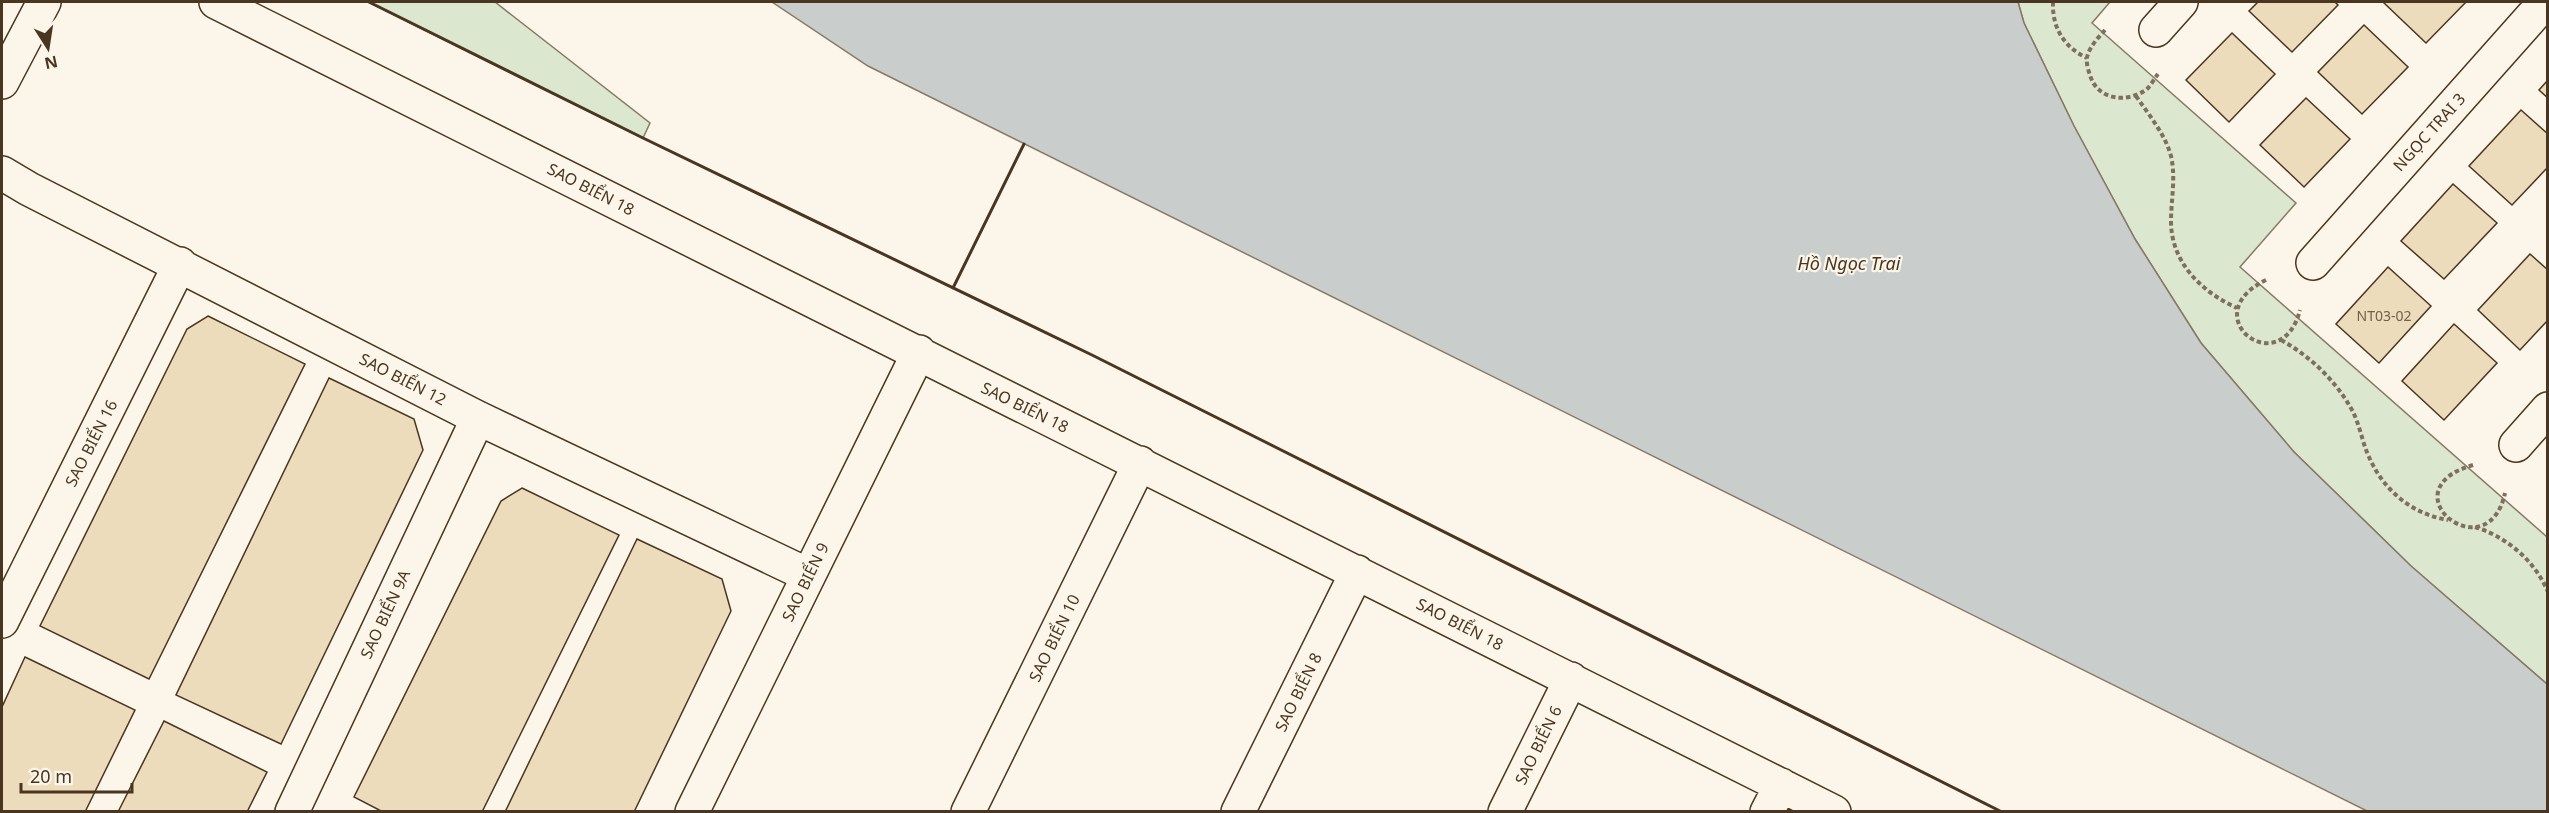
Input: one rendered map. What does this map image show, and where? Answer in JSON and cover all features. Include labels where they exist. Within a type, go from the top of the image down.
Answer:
[{"type":"street","points":[[2,82],[44,2]]},
{"type":"street","name":"SAO BIỂN 18","points":[[216,2],[1571,679],[1774,798],[1834,812]]},
{"type":"street","points":[[2156,30],[2181,2]]},
{"type":"street","name":"NGỌC TRAI 3","points":[[2313,263],[2545,2]]},
{"type":"street","name":"SAO BIỂN 12","points":[[2,172],[29,189],[478,417],[808,575]]},
{"type":"street","name":"SAO BIỂN 16","points":[[2,621],[180,264]]},
{"type":"street","name":"SAO BIỂN 9","points":[[692,812],[919,352]]},
{"type":"street","points":[[2516,445],[2547,409]]},
{"type":"street","name":"SAO BIỂN 9A","points":[[292,812],[478,417]]},
{"type":"street","name":"SAO BIỂN 10","points":[[968,812],[1140,464]]},
{"type":"street","name":"SAO BIỂN 8","points":[[1238,812],[1357,572]]},
{"type":"street","name":"SAO BIỂN 6","points":[[1505,812],[1571,679]]},
{"type":"path","points":[[2053,2],[2055,24],[2062,39],[2072,51],[2087,58]]},
{"type":"path","points":[[2105,30],[2093,43],[2087,58],[2093,85],[2104,94],[2121,99],[2136,96],[2149,88],[2158,74]]},
{"type":"path","points":[[2136,96],[2163,137],[2171,157],[2173,176],[2171,222],[2178,255],[2204,289],[2219,300],[2237,308]]},
{"type":"path","points":[[2266,280],[2248,292],[2241,299],[2237,308],[2238,322],[2251,339],[2262,343],[2281,340],[2293,331],[2300,310]]},
{"type":"path","points":[[2281,340],[2304,354],[2342,394],[2359,425],[2369,457],[2387,488],[2400,500],[2418,512],[2448,520],[2460,526],[2474,527],[2486,525],[2496,516],[2505,493]]},
{"type":"path","points":[[2448,520],[2440,510],[2440,486],[2447,477],[2473,465]]},
{"type":"path","points":[[2474,527],[2504,541],[2518,552],[2537,572],[2547,592]]},
{"type":"green space","points":[[368,2],[495,2],[650,123],[643,138]]},
{"type":"green space","points":[[2018,2],[2110,2],[2092,23],[2296,203],[2240,267],[2547,537],[2547,684],[2411,566],[2294,452],[2201,343],[2135,239],[2074,126],[2024,23]]},
{"type":"water","name":"Hồ Ngọc Trai","points":[[772,2],[2018,2],[2024,23],[2074,126],[2135,239],[2201,343],[2294,452],[2411,566],[2547,684],[2547,811],[2367,811],[868,66]]},
{"type":"building","points":[[2258,2],[2335,2],[2338,5],[2292,52],[2249,11]]},
{"type":"building","points":[[2383,2],[2466,2],[2426,43]]},
{"type":"building","points":[[2364,25],[2408,67],[2362,114],[2318,72]]},
{"type":"building","points":[[2232,33],[2275,74],[2229,122],[2186,80]]},
{"type":"building","points":[[2548,80],[2548,98],[2539,90]]},
{"type":"building","points":[[2306,98],[2350,139],[2304,187],[2260,145]]},
{"type":"building","points":[[2521,110],[2548,134],[2548,167],[2512,205],[2469,166]]},
{"type":"building","points":[[2453,184],[2497,223],[2444,279],[2401,241]]},
{"type":"building","points":[[2530,254],[2548,270],[2548,320],[2520,350],[2478,310]]},
{"type":"building","points":[[2388,267],[2431,306],[2379,363],[2336,324]]},
{"type":"building","points":[[208,316],[305,364],[149,679],[40,626],[187,329]]},
{"type":"building","points":[[2454,324],[2497,363],[2444,420],[2402,381]]},
{"type":"building","points":[[329,378],[414,419],[423,450],[281,744],[176,695]]},
{"type":"building","points":[[522,488],[619,535],[482,812],[383,812],[354,797],[501,501]]},
{"type":"building","points":[[637,539],[722,579],[731,611],[634,812],[505,812]]},
{"type":"building","points":[[25,657],[135,710],[85,812],[2,812],[2,707]]},
{"type":"building","points":[[164,721],[267,772],[247,812],[118,812]]},
{"type":"wall","points":[[369,2],[643,138],[1092,355],[2002,812]]},
{"type":"wall","points":[[953,288],[1024,144]]}]
